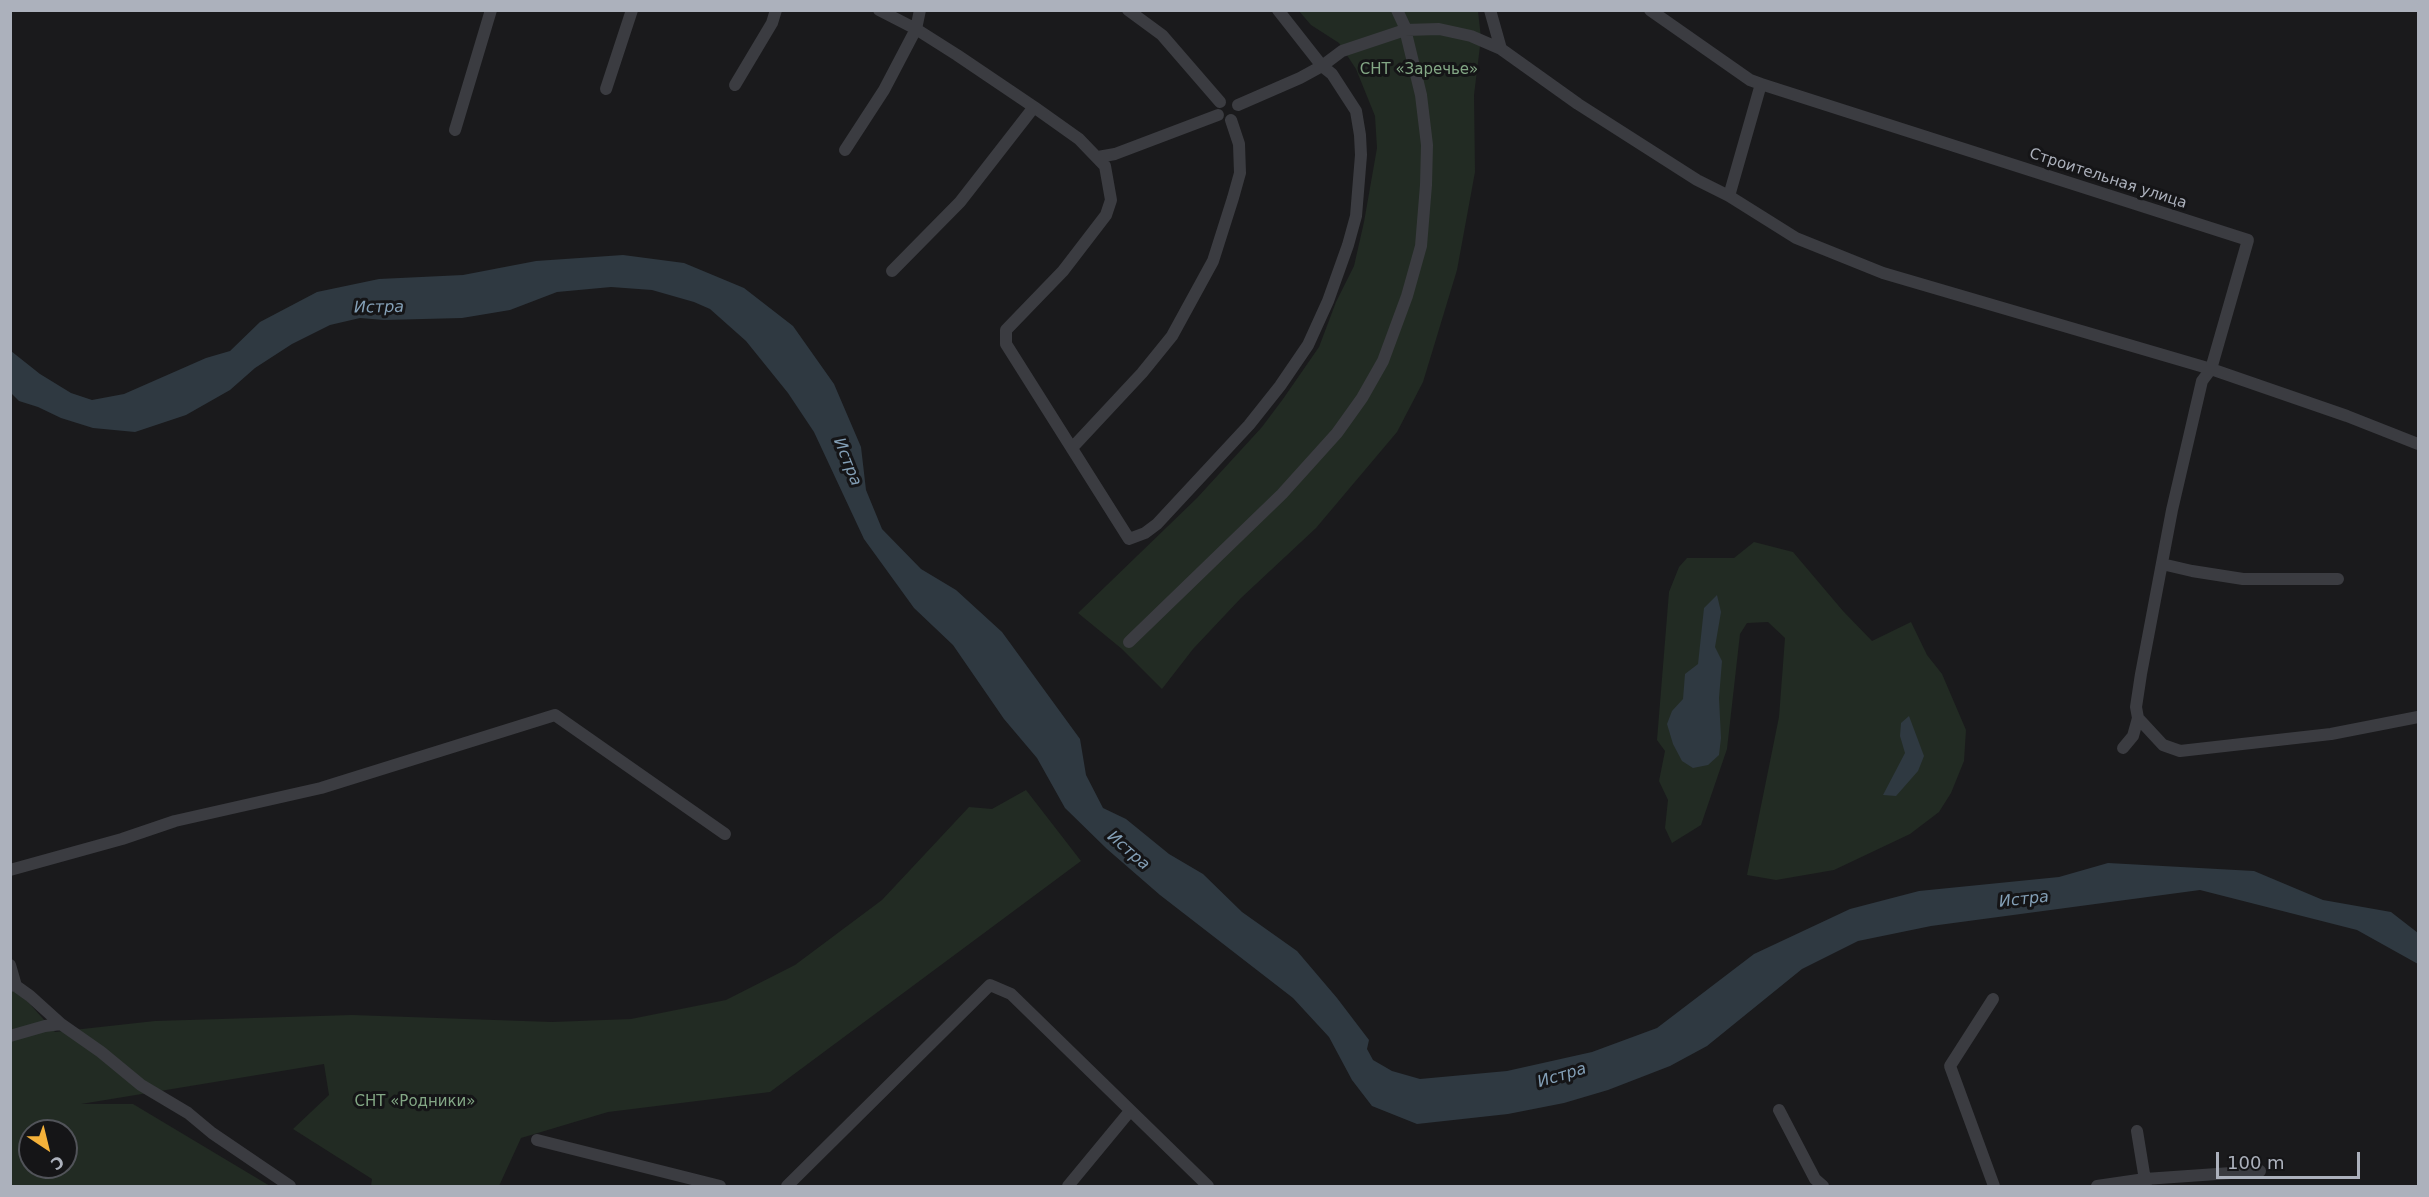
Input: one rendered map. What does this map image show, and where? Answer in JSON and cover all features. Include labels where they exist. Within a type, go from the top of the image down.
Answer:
[{"type":"street","points":[[455,130],[491,10]]},
{"type":"street","points":[[606,89],[632,10]]},
{"type":"street","points":[[735,86],[776,10]]},
{"type":"street","points":[[879,10],[916,29],[1034,107],[1079,139],[1105,166],[1110,200],[1106,215],[1064,271],[1006,330],[1006,344],[1129,539],[1145,533],[1157,524],[1249,425],[1280,386],[1308,345],[1328,301],[1348,245],[1356,216],[1361,155],[1356,111],[1332,74],[1322,66],[1278,10]]},
{"type":"street","points":[[845,150],[884,90],[916,29],[920,10]]},
{"type":"street","points":[[1128,10],[1162,35],[1220,102]]},
{"type":"street","points":[[1129,642],[1282,494],[1337,433],[1362,398],[1383,361],[1407,296],[1421,246],[1426,185],[1427,145],[1421,95],[1405,30],[1397,10]]},
{"type":"street","points":[[1490,10],[1501,49]]},
{"type":"street","points":[[1650,10],[1750,80],[1761,84],[1729,196]]},
{"type":"street","points":[[1238,105],[1322,66],[1342,51],[1405,30],[1453,31],[1501,49],[1578,104],[1697,180],[1729,196],[1796,238],[1884,273],[2211,369],[2347,416],[2418,444]]},
{"type":"street","name":"Строительная улица","points":[[1761,84],[2248,240],[2211,369]]},
{"type":"street","points":[[1230,99],[1238,105],[1237,116],[1232,120],[1225,120],[1218,115],[1217,108],[1220,102],[1230,99]]},
{"type":"street","points":[[892,271],[960,202],[1034,107]]},
{"type":"street","points":[[1098,157],[1115,154],[1218,115]]},
{"type":"street","points":[[1072,448],[1142,373],[1172,336],[1213,261],[1239,172],[1239,144],[1232,120]]},
{"type":"street","points":[[2123,748],[2133,736],[2138,718],[2136,707],[2139,685],[2172,510],[2202,381],[2211,369]]},
{"type":"street","points":[[2162,564],[2192,572],[2242,579],[2338,579]]},
{"type":"street","points":[[10,870],[122,839],[175,821],[321,788],[555,715],[725,834]]},
{"type":"street","points":[[2138,718],[2163,745],[2180,751],[2331,734],[2418,717]]},
{"type":"street","points":[[10,965],[13,985],[61,1024],[101,1052],[141,1085],[188,1113],[212,1133],[290,1186]]},
{"type":"street","points":[[787,1186],[990,985],[1011,994],[1208,1186]]},
{"type":"street","points":[[1993,999],[1950,1066],[1994,1186]]},
{"type":"street","points":[[10,1036],[61,1024]]},
{"type":"street","points":[[1779,1110],[1815,1179],[1823,1186]]},
{"type":"street","points":[[1068,1186],[1130,1111]]},
{"type":"street","points":[[2137,1131],[2146,1183]]},
{"type":"street","points":[[537,1140],[720,1186]]},
{"type":"street","points":[[2097,1186],[2260,1171]]},
{"type":"green space","name":"СНТ «Заречье»","points":[[1299,11],[1478,11],[1481,38],[1474,95],[1475,172],[1457,270],[1423,382],[1397,432],[1316,528],[1241,598],[1193,649],[1162,689],[1122,649],[1078,613],[1197,498],[1262,427],[1283,399],[1319,347],[1336,302],[1354,266],[1364,222],[1377,148],[1375,116],[1356,69],[1339,43],[1311,25]]},
{"type":"green space","points":[[1754,542],[1793,552],[1872,641],[1911,622],[1927,655],[1942,674],[1966,730],[1964,761],[1951,793],[1939,812],[1910,834],[1834,870],[1776,880],[1747,875],[1779,717],[1785,638],[1768,622],[1747,623],[1740,634],[1727,749],[1701,825],[1672,843],[1665,828],[1668,800],[1659,781],[1665,751],[1657,740],[1669,592],[1679,567],[1687,558],[1734,558]]},
{"type":"green space","name":"СНТ «Родники»","points":[[1026,790],[1081,861],[770,1092],[608,1112],[521,1138],[499,1186],[371,1186],[372,1179],[293,1129],[329,1095],[324,1064],[81,1104],[133,1104],[270,1186],[11,1186],[10,988],[19,992],[55,1032],[155,1021],[352,1015],[552,1022],[631,1019],[726,1000],[795,965],[882,900],[969,807],[992,809]]},
{"type":"water","name":"Истра","points":[[623,255],[684,263],[744,288],[793,326],[834,384],[861,447],[866,490],[882,529],[921,569],[956,590],[1002,632],[1080,739],[1086,775],[1103,808],[1126,819],[1169,854],[1203,874],[1242,912],[1297,951],[1369,1040],[1367,1049],[1373,1060],[1392,1071],[1420,1079],[1507,1071],[1592,1052],[1657,1028],[1754,954],[1850,909],[1919,891],[2059,877],[2108,863],[2254,871],[2323,900],[2391,912],[2418,933],[2418,964],[2357,930],[2200,890],[1931,926],[1858,941],[1802,969],[1707,1046],[1670,1066],[1608,1090],[1564,1103],[1508,1114],[1417,1124],[1372,1106],[1352,1080],[1329,1037],[1293,998],[1160,895],[1107,849],[1065,808],[1037,758],[1004,719],[953,645],[914,608],[864,539],[814,432],[788,393],[746,341],[710,309],[652,290],[611,287],[557,292],[510,310],[462,318],[384,320],[360,318],[330,325],[292,344],[255,368],[230,390],[186,415],[135,432],[93,428],[61,418],[19,401],[11,393],[11,351],[40,374],[71,393],[92,400],[124,394],[206,358],[230,351],[260,322],[317,292],[379,279],[463,275],[536,261]]},
{"type":"water","points":[[1717,595],[1721,612],[1715,647],[1722,661],[1719,698],[1721,738],[1719,755],[1708,765],[1693,768],[1682,761],[1673,744],[1667,724],[1672,711],[1683,699],[1685,674],[1698,664],[1704,608]]},
{"type":"water","points":[[1909,716],[1924,756],[1918,771],[1896,796],[1883,795],[1905,753],[1900,736],[1901,723]]}]
